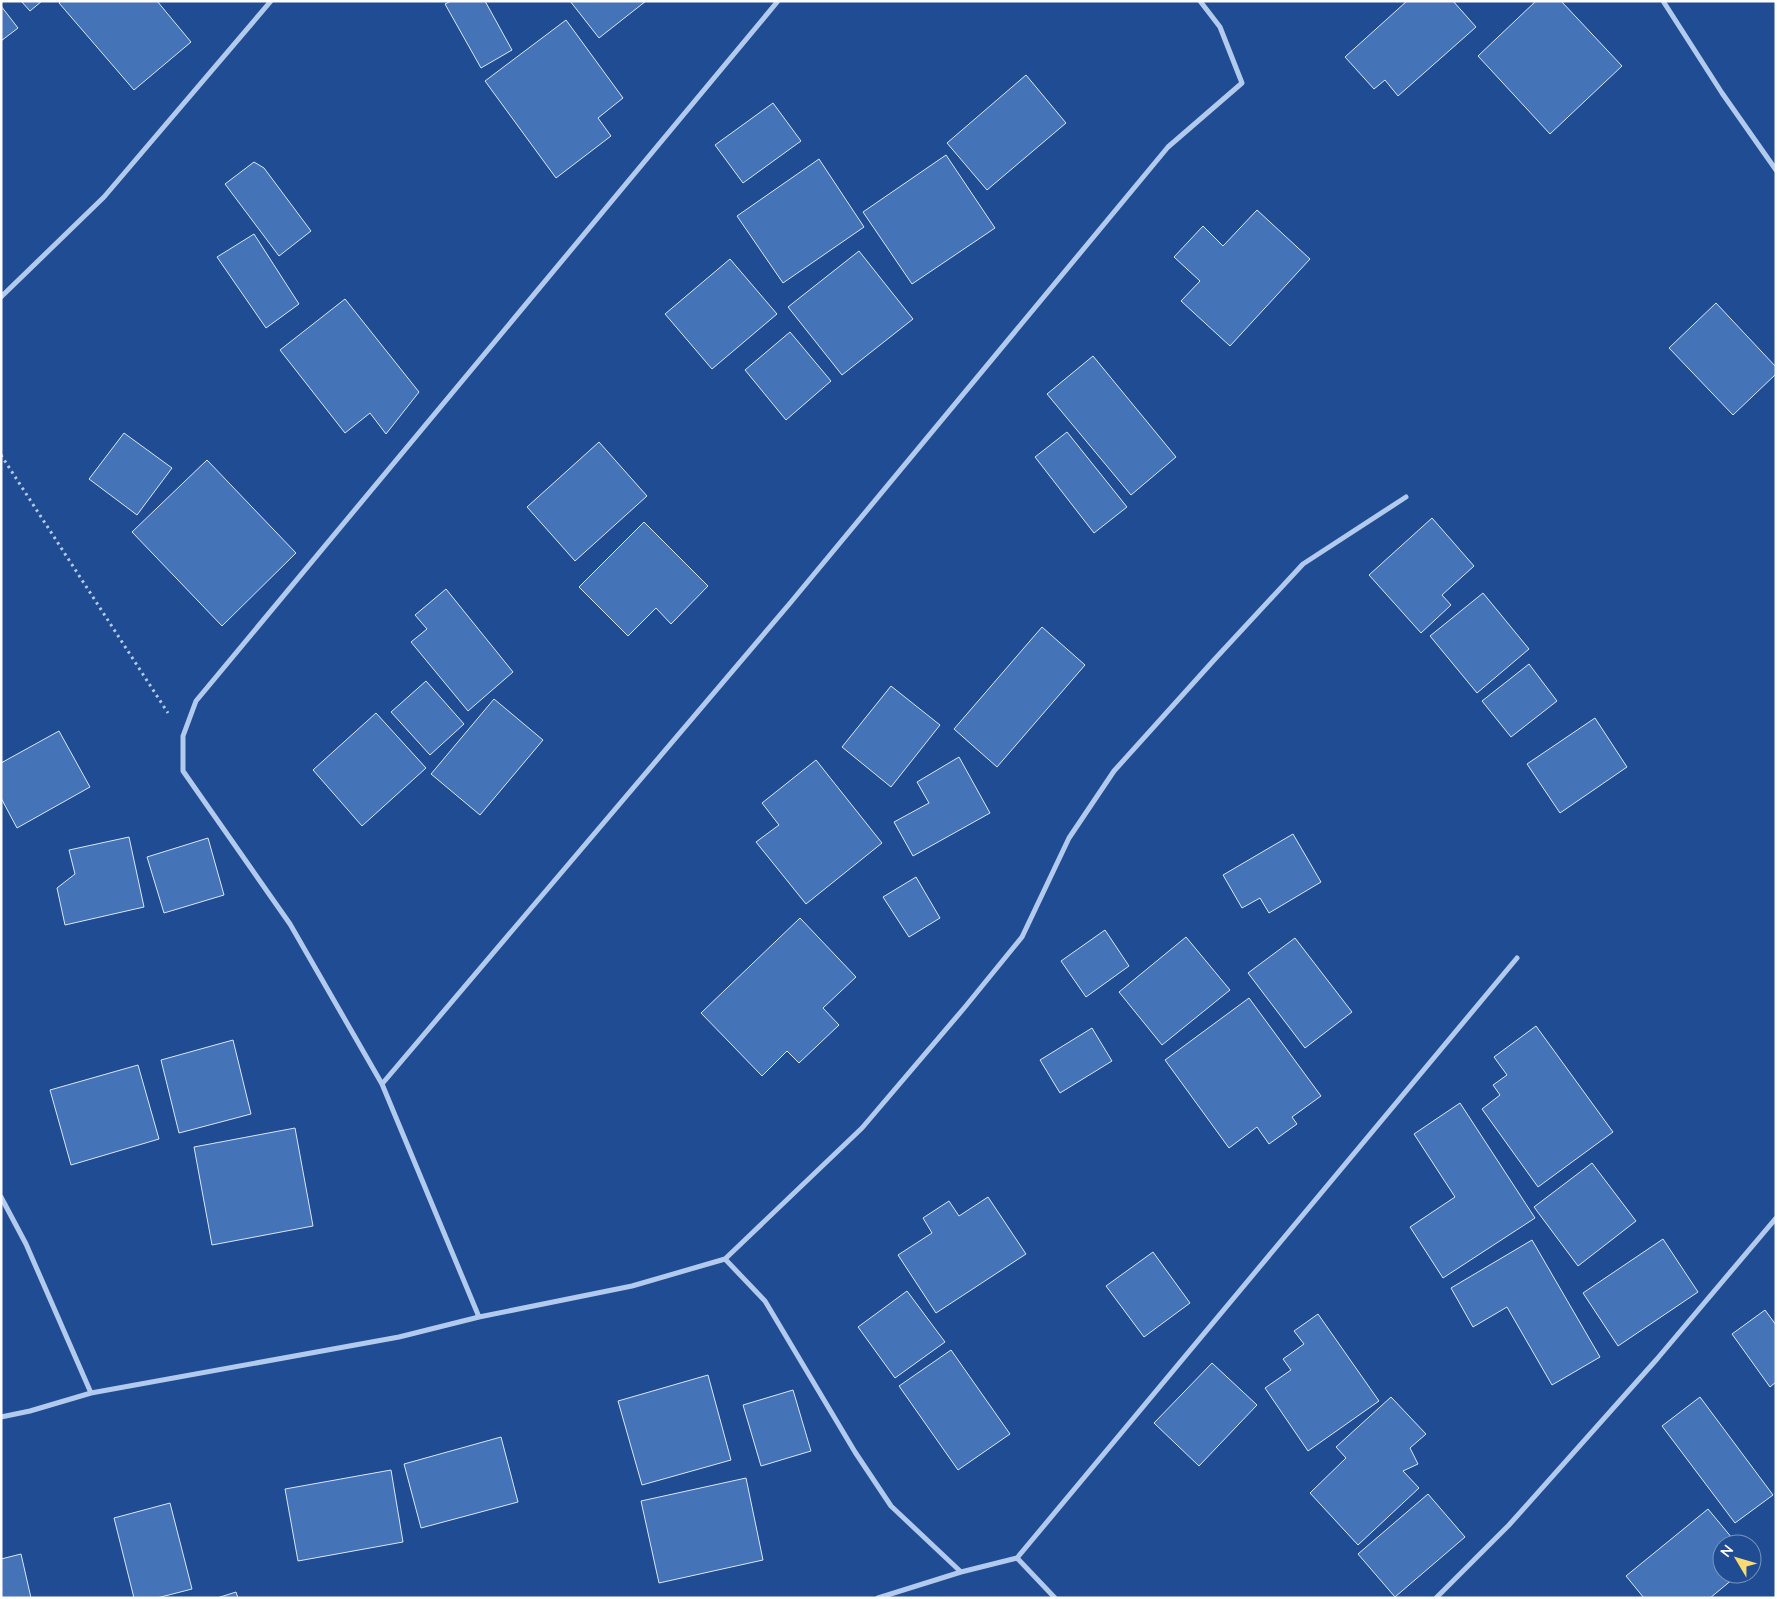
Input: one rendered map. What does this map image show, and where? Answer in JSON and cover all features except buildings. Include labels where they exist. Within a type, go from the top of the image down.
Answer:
[{"type":"street","points":[[1,297],[104,197],[271,1]]},
{"type":"street","points":[[479,1317],[382,1084],[290,924],[183,771],[183,736],[196,701],[778,1]]},
{"type":"street","points":[[382,1084],[791,602],[1168,147],[1242,83],[1220,27],[1200,1]]},
{"type":"street","points":[[1663,1],[1722,93],[1776,170]]},
{"type":"street","points":[[1,1417],[30,1411],[91,1393],[398,1336],[479,1317],[632,1286],[725,1259],[862,1128],[1005,958],[1022,937],[1069,838],[1114,772],[1200,675],[1302,564],[1406,497]]},
{"type":"street","points":[[878,1598],[961,1572],[1018,1558],[1517,958]]},
{"type":"street","points":[[1,1197],[26,1244],[91,1393]]},
{"type":"street","points":[[1436,1598],[1509,1525],[1657,1358],[1776,1218]]},
{"type":"street","points":[[725,1259],[765,1301],[855,1452],[891,1506],[961,1572]]},
{"type":"street","points":[[1018,1558],[1055,1598]]},
{"type":"path","points":[[1,456],[183,736]]}]
